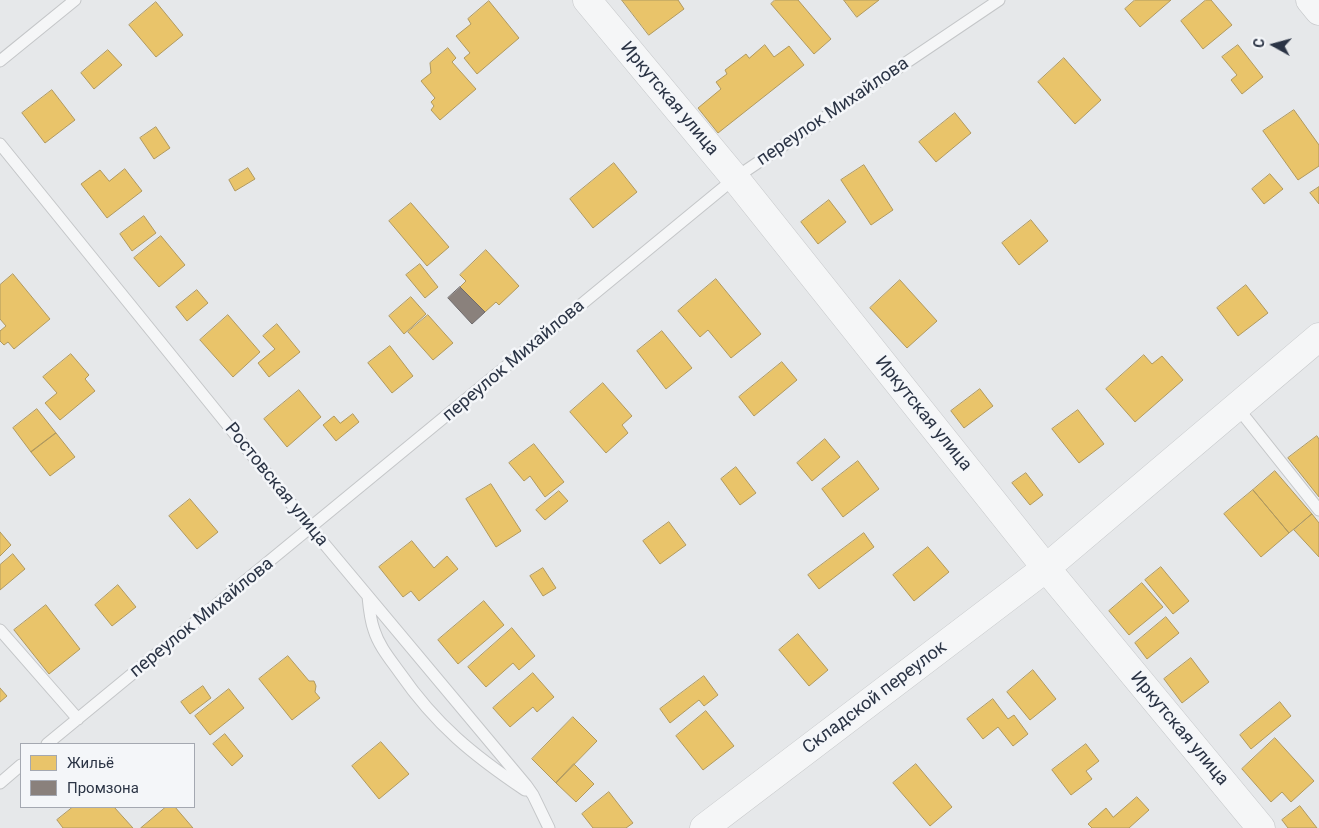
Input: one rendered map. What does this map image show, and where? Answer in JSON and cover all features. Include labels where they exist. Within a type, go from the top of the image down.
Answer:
[{"type":"street","name":"Иркутская улица","points":[[587,0],[735,178],[1046,568],[1261,828]]},
{"type":"street","points":[[1310,0],[1319,11]]},
{"type":"street","name":"Складской переулок","points":[[704,828],[1046,568],[1319,337]]},
{"type":"lane","points":[[0,62],[75,0]]},
{"type":"lane","name":"переулок Михайлова","points":[[48,743],[735,178],[999,0]]},
{"type":"lane","name":"Ростовская улица","points":[[0,144],[311,528],[533,795],[549,828]]},
{"type":"lane","points":[[1237,407],[1319,510]]},
{"type":"lane","points":[[368,596],[374,632],[415,694],[445,729],[533,795]]},
{"type":"lane","points":[[0,630],[78,719]]},
{"type":"lane","points":[[0,783],[20,766]]},
{"type":"building: Жильё","points":[[622,0],[678,0],[684,9],[649,35]]},
{"type":"building: Жильё","points":[[775,0],[798,0],[831,39],[814,54],[771,4]]},
{"type":"building: Жильё","points":[[844,0],[879,0],[857,17]]},
{"type":"building: Жильё","points":[[1135,0],[1171,0],[1140,27],[1125,9]]},
{"type":"building: Жильё","points":[[1206,0],[1211,0],[1232,25],[1203,49],[1181,21]]},
{"type":"building: Жильё","points":[[489,1],[519,38],[477,74],[464,58],[470,53],[456,36],[471,24],[468,19]]},
{"type":"building: Жильё","points":[[156,2],[183,35],[156,57],[129,25]]},
{"type":"building: Жильё","points":[[765,45],[774,57],[789,46],[804,65],[718,133],[698,108],[721,89],[716,82],[727,74],[725,70],[746,54],[749,58]]},
{"type":"building: Жильё","points":[[1238,45],[1263,77],[1242,94],[1231,80],[1237,75],[1222,57]]},
{"type":"building: Жильё","points":[[448,48],[456,58],[452,62],[476,89],[440,120],[431,110],[434,106],[431,102],[435,98],[421,81],[431,73],[430,63]]},
{"type":"building: Жильё","points":[[108,50],[122,65],[94,89],[81,73]]},
{"type":"building: Жильё","points":[[1064,58],[1101,100],[1075,124],[1038,82]]},
{"type":"building: Жильё","points":[[52,90],[75,120],[45,143],[22,113]]},
{"type":"building: Жильё","points":[[1294,110],[1319,145],[1319,166],[1298,180],[1263,131]]},
{"type":"building: Жильё","points":[[955,113],[971,133],[936,162],[919,142]]},
{"type":"building: Жильё","points":[[156,127],[170,148],[154,159],[140,138]]},
{"type":"building: Жильё","points":[[614,163],[637,192],[593,228],[570,199]]},
{"type":"building: Жильё","points":[[864,165],[893,210],[871,225],[841,180]]},
{"type":"building: Жильё","points":[[248,168],[255,179],[235,191],[229,180]]},
{"type":"building: Жильё","points":[[125,169],[142,191],[107,218],[81,184],[100,170],[109,181]]},
{"type":"building: Жильё","points":[[1270,174],[1283,189],[1264,204],[1252,189]]},
{"type":"building: Жильё","points":[[1319,187],[1319,204],[1310,193]]},
{"type":"building: Жильё","points":[[829,200],[846,222],[818,244],[801,222]]},
{"type":"building: Жильё","points":[[411,203],[449,247],[427,266],[389,221]]},
{"type":"building: Жильё","points":[[144,216],[156,233],[132,251],[120,234]]},
{"type":"building: Жильё","points":[[1031,220],[1048,241],[1019,265],[1002,243]]},
{"type":"building: Жильё","points":[[161,236],[185,265],[159,287],[134,258]]},
{"type":"building: Жильё","points":[[486,250],[519,286],[499,305],[496,302],[485,312],[460,287],[466,281],[460,275]]},
{"type":"building: Жильё","points":[[420,264],[438,287],[425,298],[406,275]]},
{"type":"building: Жильё","points":[[13,274],[50,319],[14,349],[8,342],[4,345],[0,341],[0,331],[6,326],[0,319],[0,285]]},
{"type":"building: Жильё","points":[[716,279],[761,334],[731,358],[708,330],[700,337],[678,311]]},
{"type":"building: Жильё","points":[[900,280],[937,321],[907,348],[870,308]]},
{"type":"building: Жильё","points":[[1246,285],[1268,313],[1238,336],[1217,308]]},
{"type":"building: Жильё","points":[[197,290],[208,303],[187,321],[176,307]]},
{"type":"building: Жильё","points":[[411,297],[426,314],[404,334],[389,316]]},
{"type":"building: Жильё","points":[[228,315],[260,352],[233,377],[200,340]]},
{"type":"building: Жильё","points":[[428,315],[453,343],[433,360],[408,332]]},
{"type":"building: Жильё","points":[[277,324],[300,352],[269,377],[258,363],[275,349],[263,336]]},
{"type":"building: Жильё","points":[[662,331],[692,368],[666,389],[637,351]]},
{"type":"building: Жильё","points":[[390,346],[413,376],[392,393],[368,363]]},
{"type":"building: Жильё","points":[[71,354],[89,375],[85,379],[95,391],[60,420],[45,403],[57,393],[43,377]]},
{"type":"building: Жильё","points":[[1144,355],[1152,364],[1162,356],[1183,380],[1135,422],[1106,389]]},
{"type":"building: Жильё","points":[[782,362],[797,380],[754,416],[739,397]]},
{"type":"building: Жильё","points":[[603,383],[632,416],[622,425],[628,433],[606,453],[570,412]]},
{"type":"building: Жильё","points":[[980,389],[993,406],[964,428],[951,411]]},
{"type":"building: Жильё","points":[[299,390],[321,417],[287,447],[264,419]]},
{"type":"building: Жильё","points":[[37,409],[56,433],[31,452],[13,428]]},
{"type":"building: Жильё","points":[[1078,410],[1104,444],[1079,463],[1052,429]]},
{"type":"building: Жильё","points":[[353,414],[359,422],[336,441],[323,425],[334,416],[340,423]]},
{"type":"building: Жильё","points":[[56,433],[75,457],[50,476],[31,452]]},
{"type":"building: Жильё","points":[[1317,436],[1319,439],[1319,497],[1288,458]]},
{"type":"building: Жильё","points":[[825,439],[840,457],[812,481],[797,463]]},
{"type":"building: Жильё","points":[[534,444],[564,482],[545,497],[530,476],[524,481],[509,463]]},
{"type":"building: Жильё","points":[[858,461],[879,489],[843,517],[822,489]]},
{"type":"building: Жильё","points":[[736,467],[756,493],[740,505],[721,479]]},
{"type":"building: Жильё","points":[[1275,471],[1312,514],[1289,533],[1253,490]]},
{"type":"building: Жильё","points":[[1026,473],[1043,495],[1030,505],[1012,483]]},
{"type":"building: Жильё","points":[[491,484],[521,531],[496,547],[466,499]]},
{"type":"building: Жильё","points":[[1253,490],[1289,533],[1261,557],[1224,514]]},
{"type":"building: Жильё","points":[[559,491],[568,501],[545,520],[536,510]]},
{"type":"building: Жильё","points":[[190,499],[218,532],[197,549],[169,516]]},
{"type":"building: Жильё","points":[[1312,514],[1319,523],[1319,557],[1294,530]]},
{"type":"building: Жильё","points":[[669,522],[686,545],[660,564],[643,541]]},
{"type":"building: Жильё","points":[[0,532],[11,545],[0,556]]},
{"type":"building: Жильё","points":[[864,533],[874,547],[819,589],[808,575]]},
{"type":"building: Жильё","points":[[412,541],[434,568],[447,556],[458,569],[419,601],[411,591],[403,597],[379,567]]},
{"type":"building: Жильё","points":[[928,547],[949,572],[914,601],[893,575]]},
{"type":"building: Жильё","points":[[13,554],[25,569],[0,590],[0,565]]},
{"type":"building: Жильё","points":[[1161,567],[1189,601],[1173,614],[1145,580]]},
{"type":"building: Жильё","points":[[543,568],[556,588],[543,596],[530,576]]},
{"type":"building: Жильё","points":[[1142,583],[1163,607],[1129,635],[1109,611]]},
{"type":"building: Жильё","points":[[118,585],[136,607],[112,626],[95,605]]},
{"type":"building: Жильё","points":[[484,601],[504,625],[458,664],[438,640]]},
{"type":"building: Жильё","points":[[46,605],[80,649],[49,674],[14,630]]},
{"type":"building: Жильё","points":[[1166,617],[1179,633],[1147,659],[1135,643]]},
{"type":"building: Жильё","points":[[512,628],[535,656],[519,670],[513,663],[486,687],[468,667]]},
{"type":"building: Жильё","points":[[798,634],[828,670],[809,686],[779,650]]},
{"type":"building: Жильё","points":[[288,656],[309,681],[314,681],[316,686],[315,692],[320,698],[292,720],[259,679]]},
{"type":"building: Жильё","points":[[1191,658],[1209,682],[1182,703],[1164,679]]},
{"type":"building: Жильё","points":[[1033,670],[1056,699],[1030,720],[1007,692]]},
{"type":"building: Жильё","points":[[533,673],[554,697],[537,712],[533,707],[510,727],[493,708]]},
{"type":"building: Жильё","points":[[704,676],[718,695],[704,706],[699,700],[670,723],[660,709]]},
{"type":"building: Жильё","points":[[203,686],[211,698],[190,714],[181,702]]},
{"type":"building: Жильё","points":[[0,688],[7,696],[0,702]]},
{"type":"building: Жильё","points":[[229,689],[244,708],[210,735],[195,716]]},
{"type":"building: Жильё","points":[[993,699],[1008,719],[1014,715],[1028,734],[1013,746],[998,727],[983,739],[967,719]]},
{"type":"building: Жильё","points":[[1280,702],[1291,716],[1251,749],[1240,735]]},
{"type":"building: Жильё","points":[[706,711],[734,746],[703,770],[676,736]]},
{"type":"building: Жильё","points":[[573,717],[597,741],[556,783],[532,759]]},
{"type":"building: Жильё","points":[[225,734],[243,756],[232,766],[213,744]]},
{"type":"building: Жильё","points":[[1275,738],[1314,781],[1291,802],[1282,792],[1271,802],[1242,769]]},
{"type":"building: Жильё","points":[[381,742],[409,774],[379,799],[352,766]]},
{"type":"building: Жильё","points":[[1086,744],[1099,761],[1086,771],[1092,779],[1071,795],[1052,770]]},
{"type":"building: Жильё","points":[[574,764],[594,784],[576,802],[556,783]]},
{"type":"building: Жильё","points":[[916,764],[952,807],[930,826],[893,783]]},
{"type":"building: Жильё","points":[[609,792],[633,823],[626,828],[593,828],[582,814]]},
{"type":"building: Жильё","points":[[1137,797],[1149,810],[1129,828],[1092,828],[1088,824],[1106,808],[1113,817]]},
{"type":"building: Жильё","points":[[1300,806],[1317,828],[1288,828],[1282,820]]},
{"type":"building: Жильё","points":[[72,808],[115,808],[133,828],[63,828],[57,820]]},
{"type":"building: Жильё","points":[[165,808],[176,808],[193,828],[141,828]]},
{"type":"building: Промзона","points":[[460,287],[485,312],[472,324],[448,298]]}]
